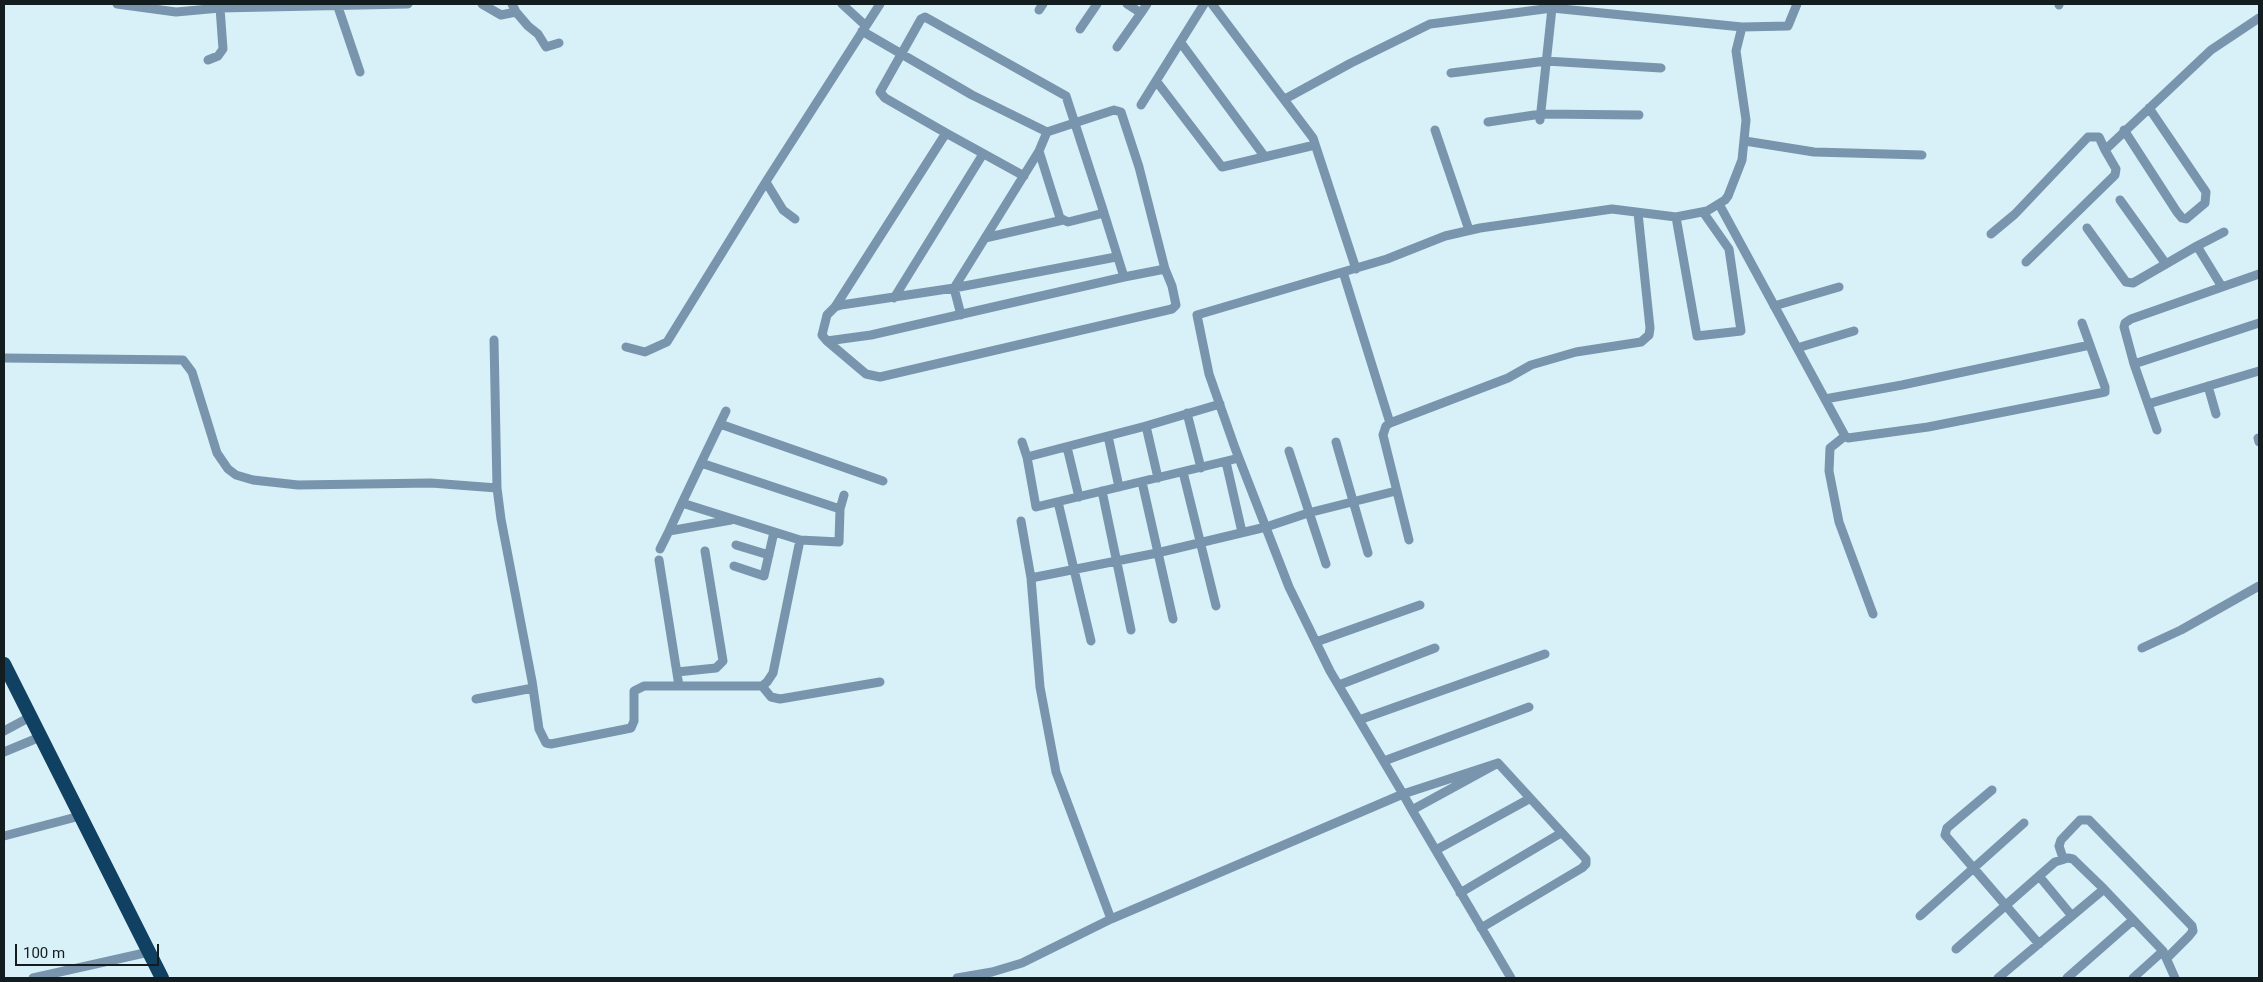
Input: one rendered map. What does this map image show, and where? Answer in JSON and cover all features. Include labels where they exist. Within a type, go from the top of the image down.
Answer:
[{"type":"highway","points":[[4,664],[162,978]]},
{"type":"street","points":[[117,4],[176,12],[220,8],[338,7],[408,4]]},
{"type":"street","points":[[482,4],[501,15],[514,8],[528,26],[538,34],[546,47],[559,43]]},
{"type":"street","points":[[842,4],[864,28],[901,54],[972,94],[1047,132],[1114,110],[1121,112],[1124,117],[1165,269],[1176,300],[1175,307],[880,376],[866,374],[827,341],[822,335],[823,325],[827,315],[835,307],[946,133]]},
{"type":"street","points":[[626,347],[645,352],[667,342],[766,182],[880,4]]},
{"type":"street","points":[[1080,29],[1097,4]]},
{"type":"street","points":[[1127,4],[1141,12]]},
{"type":"street","points":[[1117,47],[1147,4]]},
{"type":"street","points":[[1142,105],[1204,4]]},
{"type":"street","points":[[1212,4],[1307,128],[1315,145],[1356,268]]},
{"type":"street","points":[[1285,99],[1430,24],[1551,6],[1742,27],[1788,26],[1797,4]]},
{"type":"street","points":[[1541,117],[1551,6]]},
{"type":"street","points":[[338,7],[360,72]]},
{"type":"street","points":[[208,60],[218,56],[223,49],[220,8]]},
{"type":"street","points":[[1024,176],[946,133],[880,93],[921,20],[926,18],[1064,94],[1069,101],[1074,124],[1124,277]]},
{"type":"street","points":[[2105,150],[2124,130],[2211,50],[2259,18]]},
{"type":"street","points":[[1511,978],[1338,685],[1288,587],[1209,374],[1197,315],[1387,259],[1445,236],[1469,230],[1612,209],[1676,217],[1703,212],[1719,204],[1725,200],[1733,187],[1742,160],[1745,141],[1746,120],[1736,51],[1742,27]]},
{"type":"street","points":[[1181,43],[1265,157]]},
{"type":"street","points":[[1451,73],[1546,61],[1661,68]]},
{"type":"street","points":[[1156,82],[1218,164],[1226,167],[1315,145]]},
{"type":"street","points":[[2124,130],[2177,212],[2182,218],[2186,219],[2205,203],[2206,192],[2149,108]]},
{"type":"street","points":[[1488,122],[1541,117],[1639,115]]},
{"type":"street","points":[[1435,130],[1469,230]]},
{"type":"street","points":[[961,315],[954,288],[1040,151],[1047,132]]},
{"type":"street","points":[[1991,234],[2015,214],[2088,137],[2099,137],[2116,168],[2115,175],[2026,262]]},
{"type":"street","points":[[1745,141],[1814,152],[1922,155]]},
{"type":"street","points":[[1040,151],[1057,214],[1063,220],[1068,222],[1104,213]]},
{"type":"street","points":[[894,298],[983,154]]},
{"type":"street","points":[[766,182],[784,210],[794,219]]},
{"type":"street","points":[[2120,200],[2166,264]]},
{"type":"street","points":[[1719,204],[1845,436],[1853,439],[2102,392],[2105,387],[2082,323]]},
{"type":"street","points":[[1409,540],[1383,435],[1386,426],[1508,378],[1531,365],[1576,352],[1641,342],[1649,335],[1650,328],[1638,212]]},
{"type":"street","points":[[1676,217],[1697,336],[1741,331],[1729,249],[1703,212]]},
{"type":"street","points":[[985,238],[1063,220]]},
{"type":"street","points":[[2087,228],[2126,282],[2133,283],[2224,232]]},
{"type":"street","points":[[2197,246],[2222,287]]},
{"type":"street","points":[[835,307],[954,288],[1116,257]]},
{"type":"street","points":[[827,341],[871,335],[1165,269]]},
{"type":"street","points":[[1343,272],[1390,423]]},
{"type":"street","points":[[2157,430],[2134,364],[2124,327],[2128,321],[2259,274]]},
{"type":"street","points":[[1774,306],[1840,287]]},
{"type":"street","points":[[2134,364],[2259,324]]},
{"type":"street","points":[[1797,348],[1854,331]]},
{"type":"street","points":[[494,340],[497,488],[501,519],[541,736],[546,742],[551,744],[626,731],[631,728],[634,722],[634,691],[644,686],[762,686],[770,679],[773,673],[800,540]]},
{"type":"street","points":[[1825,399],[1902,385],[2090,345]]},
{"type":"street","points":[[4,358],[183,360],[192,372],[217,453],[228,469],[236,475],[253,480],[298,485],[432,483],[497,488]]},
{"type":"street","points":[[2148,404],[2259,371]]},
{"type":"street","points":[[2208,386],[2216,414]]},
{"type":"street","points":[[1027,457],[1067,448],[1220,404]]},
{"type":"street","points":[[660,549],[726,411]]},
{"type":"street","points":[[1187,413],[1201,468]]},
{"type":"street","points":[[720,424],[883,482]]},
{"type":"street","points":[[1146,426],[1158,478]]},
{"type":"street","points":[[1108,436],[1119,487]]},
{"type":"street","points":[[1845,436],[1830,448],[1829,471],[1839,522],[1872,614]]},
{"type":"street","points":[[1022,442],[1027,457],[1036,507],[1239,458]]},
{"type":"street","points":[[1336,442],[1368,553]]},
{"type":"street","points":[[1067,448],[1079,497]]},
{"type":"street","points":[[1289,451],[1326,564]]},
{"type":"street","points":[[1226,462],[1242,532]]},
{"type":"street","points":[[701,463],[840,509]]},
{"type":"street","points":[[1183,472],[1216,606]]},
{"type":"street","points":[[1142,482],[1173,619]]},
{"type":"street","points":[[1102,491],[1131,630]]},
{"type":"street","points":[[1031,578],[1157,553],[1266,527],[1308,513],[1396,491]]},
{"type":"street","points":[[682,503],[800,540],[838,542],[840,509],[844,495]]},
{"type":"street","points":[[1058,502],[1091,641]]},
{"type":"street","points":[[669,531],[734,519]]},
{"type":"street","points":[[1021,521],[1031,578],[1040,687],[1056,772],[1111,919]]},
{"type":"street","points":[[734,566],[764,576],[774,532]]},
{"type":"street","points":[[736,545],[769,555]]},
{"type":"street","points":[[677,672],[716,668],[723,661],[705,550]]},
{"type":"street","points":[[659,560],[679,686]]},
{"type":"street","points":[[2142,648],[2180,630],[2259,586]]},
{"type":"street","points":[[1316,642],[1420,605]]},
{"type":"street","points":[[1338,685],[1435,648]]},
{"type":"street","points":[[1359,720],[1545,654]]},
{"type":"street","points":[[762,686],[771,697],[780,699],[880,682]]},
{"type":"street","points":[[476,699],[533,688]]},
{"type":"street","points":[[1384,761],[1529,707]]},
{"type":"street","points":[[4,731],[30,717]]},
{"type":"street","points":[[4,752],[40,737]]},
{"type":"street","points":[[957,978],[992,972],[1022,963],[1111,919],[1403,794],[1498,763]]},
{"type":"street","points":[[1481,928],[1586,864],[1586,859],[1528,799],[1498,763]]},
{"type":"street","points":[[1412,810],[1498,763]]},
{"type":"street","points":[[1992,790],[1947,828],[1945,835],[2039,944]]},
{"type":"street","points":[[1436,850],[1528,799]]},
{"type":"street","points":[[4,836],[80,816]]},
{"type":"street","points":[[2063,858],[2059,846],[2061,840],[2080,820],[2089,820],[2192,926],[2189,936],[2133,978]]},
{"type":"street","points":[[1920,916],[2024,823]]},
{"type":"street","points":[[1460,893],[1561,833]]},
{"type":"street","points":[[1956,950],[2055,862],[2063,858],[2073,859],[2104,889],[2165,955],[2175,978]]},
{"type":"street","points":[[2039,876],[2072,916]]},
{"type":"street","points":[[1998,978],[2104,889]]},
{"type":"street","points":[[2067,978],[2133,920]]},
{"type":"street","points":[[33,978],[148,952]]}]
